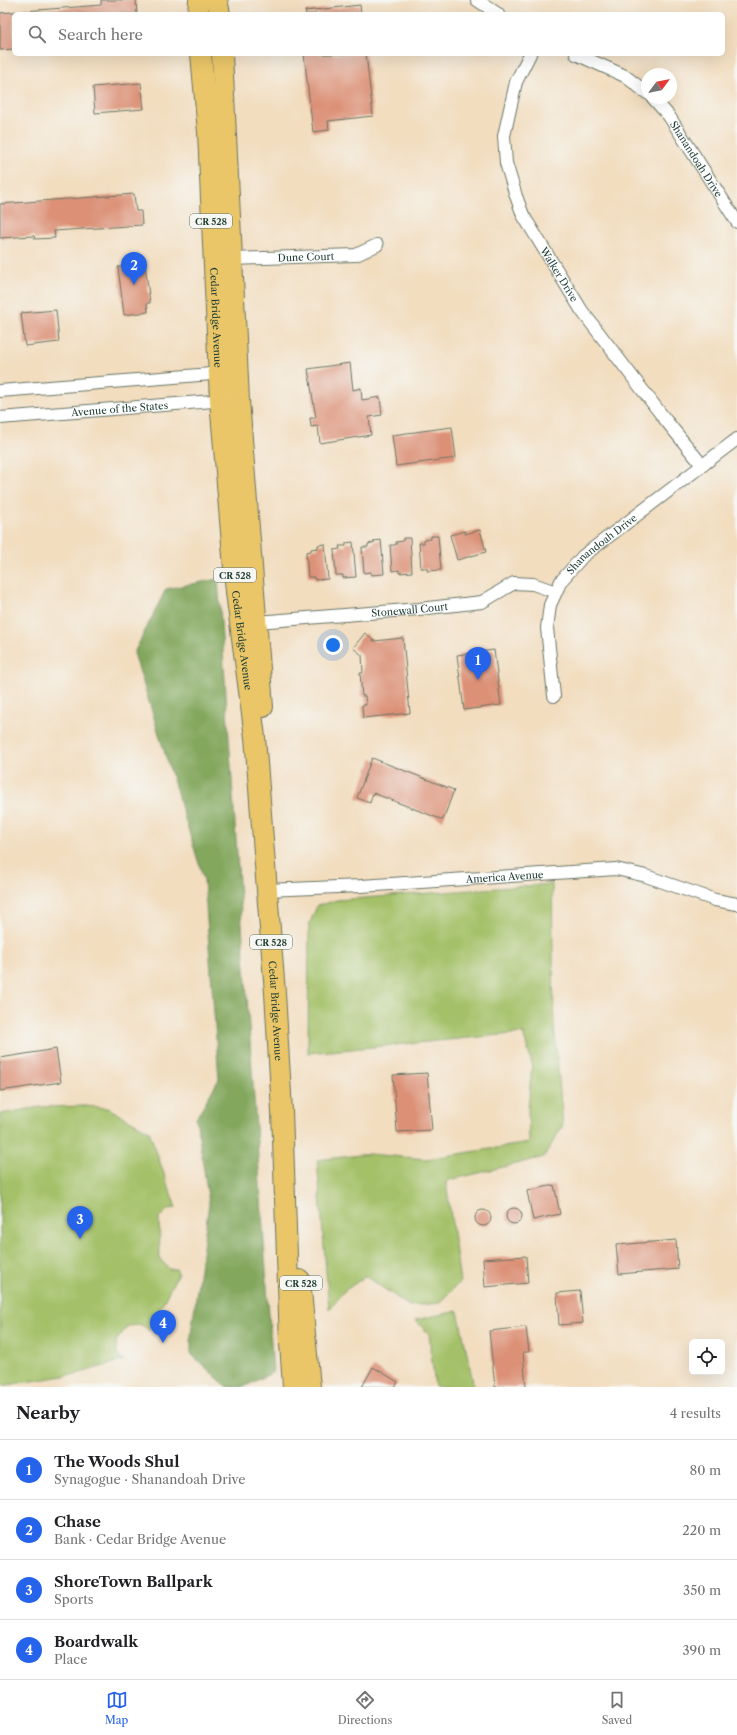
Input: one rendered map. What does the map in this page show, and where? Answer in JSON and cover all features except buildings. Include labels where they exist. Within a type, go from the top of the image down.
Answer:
[{"type":"main road","points":[[198,12],[199,0]]},
{"type":"main road","points":[[217,0],[220,12]]},
{"type":"main road","name":"Cedar Bridge Avenue","points":[[201,56],[228,372]]},
{"type":"main road","points":[[222,56],[232,259],[228,372],[230,400],[258,622],[265,735],[258,777]]},
{"type":"main road","name":"Cedar Bridge Avenue","points":[[230,400],[236,592],[255,737],[279,1047],[293,1387]]},
{"type":"main road","name":"Cedar Bridge Avenue","points":[[284,1179],[298,1251],[310,1387]]},
{"type":"street","points":[[477,0],[495,12]]},
{"type":"street","name":"Walker Drive","points":[[529,56],[516,82],[504,136],[506,163],[521,209],[582,311],[702,465]]},
{"type":"street","points":[[580,56],[625,76],[641,88]]},
{"type":"street","name":"Shanandoah Drive","points":[[659,104],[669,116],[735,215]]},
{"type":"street","name":"Dune Court","points":[[232,259],[356,255],[377,245]]},
{"type":"street","points":[[0,391],[228,372]]},
{"type":"street","name":"Avenue of the States","points":[[0,418],[230,400]]},
{"type":"street","name":"Shanandoah Drive","points":[[554,696],[547,628],[550,605],[561,581],[583,556],[737,439]]},
{"type":"street","name":"Stonewall Court","points":[[258,622],[419,610],[482,602],[514,583],[533,584],[556,592]]},
{"type":"street","name":"America Avenue","points":[[267,890],[361,886],[616,868],[646,876],[715,900],[737,904]]},
{"type":"green space","points":[[218,579],[273,1372],[244,1387],[227,1387],[191,1354],[191,1334],[209,1203],[196,1118],[219,1079],[204,880],[134,653],[166,589]]},
{"type":"green space","points":[[552,884],[554,1024],[563,1125],[544,1157],[446,1181],[460,1282],[439,1303],[409,1306],[366,1276],[344,1291],[329,1309],[317,1160],[369,1154],[426,1159],[529,1143],[528,1109],[532,1064],[523,1033],[308,1053],[309,925],[317,906],[337,900]]},
{"type":"green space","points":[[85,1106],[108,1108],[149,1131],[176,1208],[168,1209],[159,1218],[160,1259],[169,1269],[176,1269],[178,1273],[149,1331],[142,1325],[128,1326],[116,1341],[117,1355],[124,1360],[77,1374],[0,1386],[0,1114],[40,1107]]},
{"type":"green space","points":[[458,1311],[474,1387],[435,1387],[429,1334],[415,1320]]},
{"type":"place","name":"Chase","points":[[134,285]]},
{"type":"place","name":"The Woods Shul","points":[[478,680]]},
{"type":"place","name":"ShoreTown Ballpark","points":[[80,1239]]},
{"type":"place","name":"Boardwalk","points":[[163,1343]]}]
